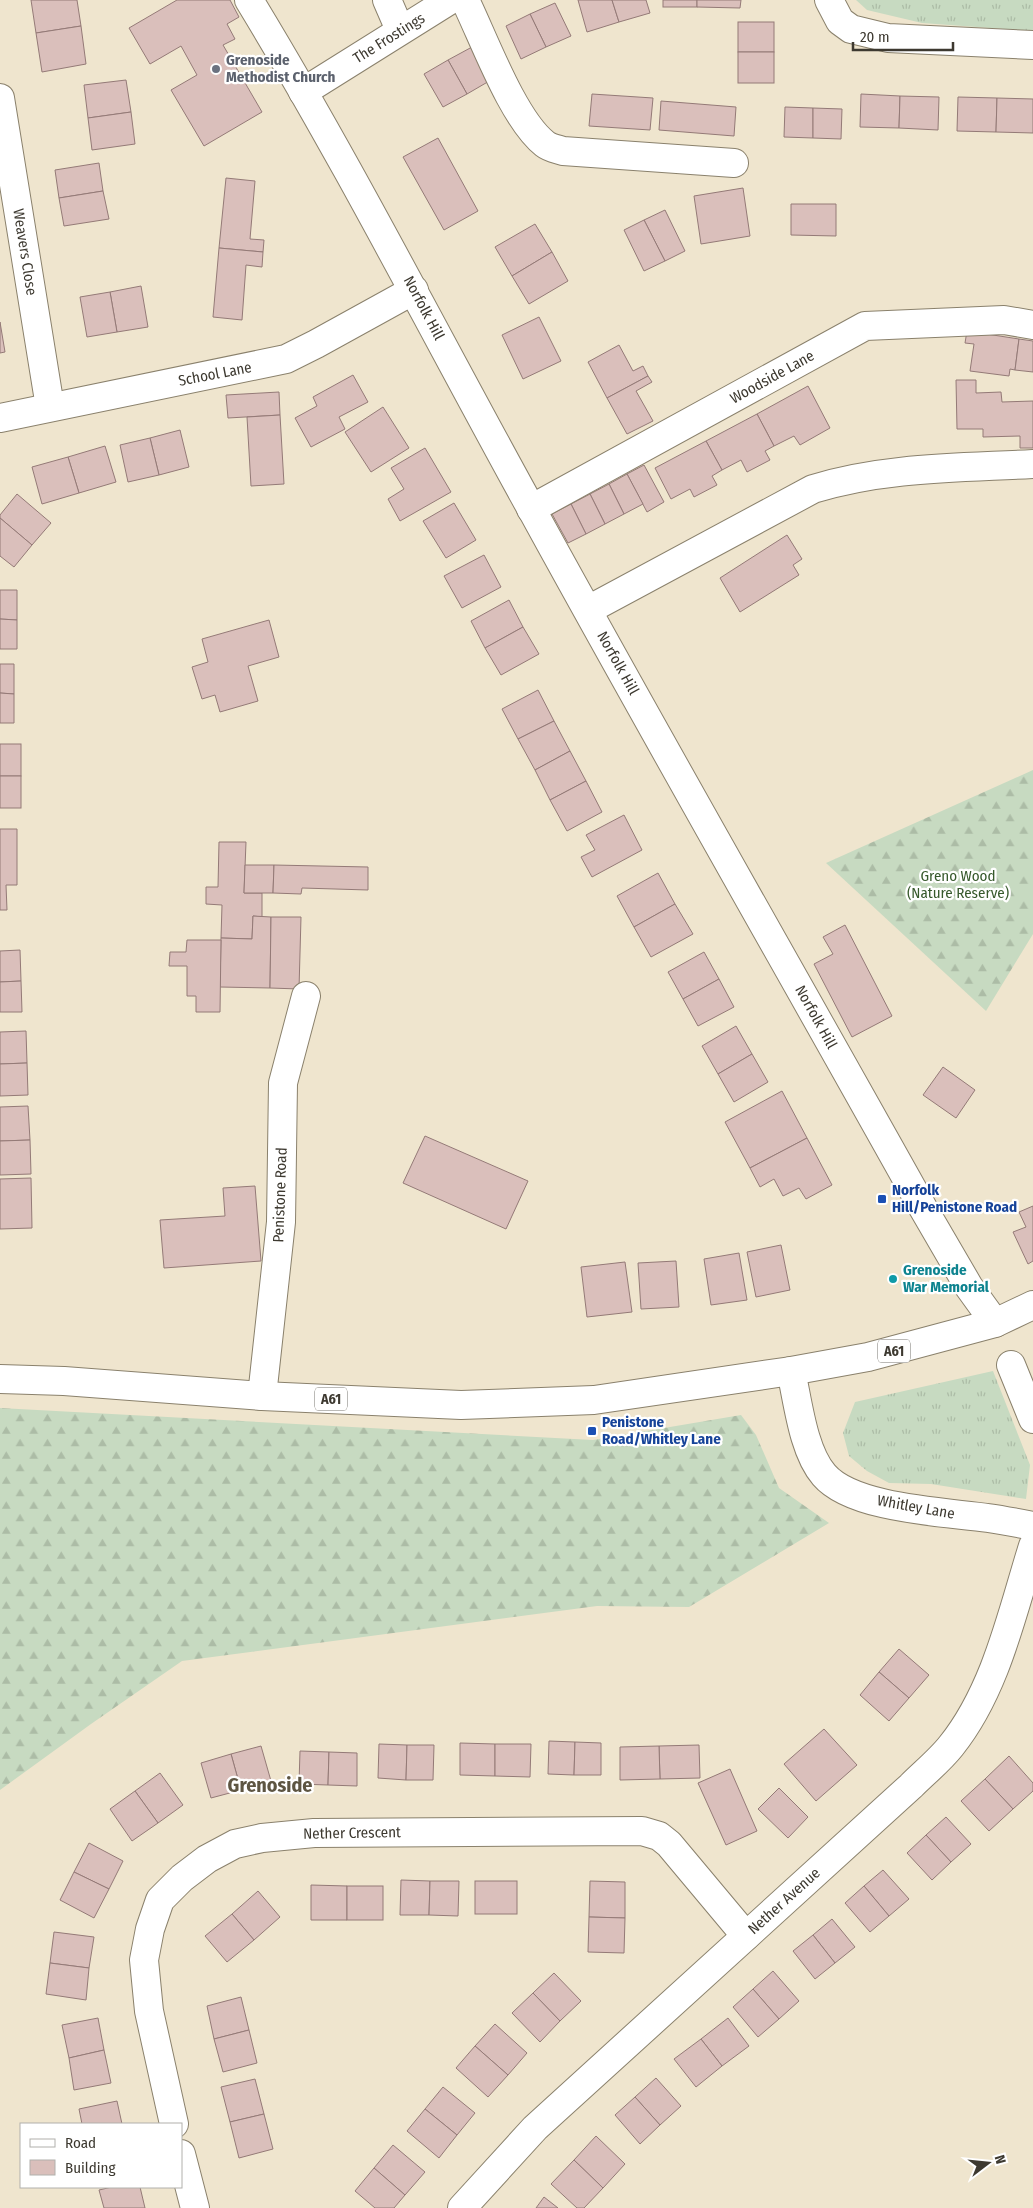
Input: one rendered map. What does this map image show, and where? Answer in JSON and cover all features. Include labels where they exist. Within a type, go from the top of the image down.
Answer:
[{"type":"main road","name":"Norfolk Hill","points":[[249,0],[414,290],[531,509],[923,1208],[969,1287],[995,1323]]},
{"type":"main road","points":[[387,0],[400,30]]},
{"type":"main road","name":"The Frostings","points":[[303,92],[450,0]]},
{"type":"main road","points":[[466,0],[517,111],[534,134],[547,146],[563,151],[734,163]]},
{"type":"main road","points":[[834,10],[851,30],[888,38],[1033,45]]},
{"type":"main road","name":"Weavers Close","points":[[0,98],[50,407]]},
{"type":"main road","name":"School Lane","points":[[0,418],[286,359],[414,290]]},
{"type":"main road","name":"Woodside Lane","points":[[531,509],[865,326],[1004,320],[1033,325]]},
{"type":"main road","points":[[588,610],[813,489],[844,479],[884,472],[1033,464]]},
{"type":"main road","name":"Penistone Road","points":[[262,1396],[281,1222],[283,1083],[306,996]]},
{"type":"main road","name":"A61","points":[[0,1379],[64,1381],[262,1396],[462,1405],[594,1400],[791,1371],[868,1357],[995,1323],[1033,1305]]},
{"type":"main road","points":[[1011,1365],[1033,1419]]},
{"type":"main road","name":"Whitley Lane","points":[[791,1371],[812,1457],[825,1476],[845,1490],[886,1504],[990,1518],[1033,1526]]},
{"type":"main road","name":"Nether Avenue","points":[[462,2208],[535,2128],[911,1786],[951,1746],[975,1711],[994,1668],[1033,1546]]},
{"type":"main road","name":"Nether Crescent","points":[[174,2123],[149,2011],[144,1960],[150,1929],[160,1900],[182,1878],[207,1859],[235,1844],[262,1838],[314,1833],[642,1831],[659,1836],[670,1844],[746,1936]]},
{"type":"main road","points":[[182,2158],[195,2208]]},
{"type":"green space","points":[[856,0],[1033,0],[1033,31],[922,23],[867,10]]},
{"type":"green space","name":"Greno Wood (Nature Reserve)","points":[[1033,770],[1033,934],[986,1011],[826,863]]},
{"type":"green space","points":[[993,1371],[1030,1465],[1026,1499],[931,1484],[889,1483],[867,1471],[849,1456],[843,1433],[855,1402]]},
{"type":"green space","points":[[0,1408],[593,1440],[741,1415],[756,1435],[779,1488],[829,1523],[689,1607],[597,1606],[182,1661],[0,1790]]},
{"type":"building","points":[[31,0],[77,0],[81,26],[36,33]]},
{"type":"building","name":"Grenoside Methodist Church","points":[[177,0],[230,0],[239,17],[227,24],[235,39],[223,45],[262,112],[204,146],[171,90],[197,75],[181,46],[150,64],[129,28]]},
{"type":"building","points":[[578,0],[612,0],[619,22],[587,32]]},
{"type":"building","points":[[612,0],[646,0],[650,13],[619,22]]},
{"type":"building","points":[[663,0],[697,0],[697,7],[663,7]]},
{"type":"building","points":[[697,0],[741,0],[740,8],[697,7]]},
{"type":"building","points":[[555,3],[571,36],[546,47],[530,14]]},
{"type":"building","points":[[530,14],[546,47],[521,59],[506,26]]},
{"type":"building","points":[[738,22],[774,22],[774,52],[738,52]]},
{"type":"building","points":[[81,26],[86,64],[42,72],[36,33]]},
{"type":"building","points":[[472,47],[491,80],[467,94],[448,60]]},
{"type":"building","points":[[738,52],[774,52],[774,83],[738,83]]},
{"type":"building","points":[[448,60],[467,94],[443,107],[424,74]]},
{"type":"building","points":[[126,80],[131,112],[88,118],[84,85]]},
{"type":"building","points":[[592,94],[653,98],[650,130],[589,126]]},
{"type":"building","points":[[861,94],[900,96],[899,128],[860,127]]},
{"type":"building","points":[[900,96],[939,97],[938,130],[899,128]]},
{"type":"building","points":[[958,97],[997,98],[996,132],[957,131]]},
{"type":"building","points":[[997,98],[1033,99],[1033,133],[996,132]]},
{"type":"building","points":[[661,101],[736,107],[734,136],[659,130]]},
{"type":"building","points":[[785,107],[813,108],[813,138],[784,137]]},
{"type":"building","points":[[813,108],[842,109],[841,139],[813,138]]},
{"type":"building","points":[[131,112],[135,144],[92,150],[88,118]]},
{"type":"building","points":[[438,138],[478,211],[444,230],[403,157]]},
{"type":"building","points":[[99,163],[103,191],[59,198],[55,170]]},
{"type":"building","points":[[226,178],[255,181],[250,239],[264,240],[263,252],[219,248]]},
{"type":"building","points":[[743,188],[750,236],[701,244],[694,196]]},
{"type":"building","points":[[103,191],[109,219],[64,226],[59,198]]},
{"type":"building","points":[[791,204],[836,204],[836,236],[791,235]]},
{"type":"building","points":[[665,210],[685,251],[665,261],[644,220]]},
{"type":"building","points":[[644,220],[665,261],[644,271],[624,230]]},
{"type":"building","points":[[535,224],[552,252],[512,276],[495,247]]},
{"type":"building","points":[[219,248],[263,252],[262,267],[246,265],[242,320],[213,317]]},
{"type":"building","points":[[552,252],[568,281],[529,304],[512,276]]},
{"type":"building","points":[[141,286],[148,327],[117,332],[110,292]]},
{"type":"building","points":[[110,292],[117,332],[87,337],[80,297]]},
{"type":"building","points":[[539,317],[561,361],[523,379],[502,335]]},
{"type":"building","points":[[0,322],[5,352],[0,353]]},
{"type":"building","points":[[967,331],[1019,339],[1015,370],[1010,369],[1009,376],[970,371],[974,344],[965,343]]},
{"type":"building","points":[[1019,339],[1033,341],[1033,372],[1015,370]]},
{"type":"building","points":[[619,345],[633,371],[643,366],[648,376],[607,398],[588,362]]},
{"type":"building","points":[[353,375],[368,402],[339,417],[345,429],[311,447],[295,418],[317,406],[313,397]]},
{"type":"building","points":[[648,376],[652,382],[636,391],[653,421],[627,434],[607,398]]},
{"type":"building","points":[[956,380],[976,380],[976,393],[1001,392],[1002,402],[1033,401],[1033,448],[1020,448],[1020,436],[983,437],[983,429],[957,429]]},
{"type":"building","points":[[808,386],[830,428],[800,445],[794,436],[774,446],[757,414]]},
{"type":"building","points":[[279,392],[280,415],[228,418],[226,395]]},
{"type":"building","points":[[383,407],[409,448],[371,472],[345,432]]},
{"type":"building","points":[[757,414],[774,446],[765,451],[770,460],[747,472],[741,460],[722,470],[706,441]]},
{"type":"building","points":[[280,415],[284,484],[251,486],[247,417]]},
{"type":"building","points":[[180,430],[189,467],[159,475],[150,438]]},
{"type":"building","points":[[150,438],[159,475],[128,482],[120,445]]},
{"type":"building","points":[[706,441],[722,470],[712,476],[717,485],[694,497],[690,489],[671,499],[655,468]]},
{"type":"building","points":[[105,446],[116,482],[79,493],[68,457]]},
{"type":"building","points":[[425,448],[451,492],[400,521],[388,499],[404,489],[391,468]]},
{"type":"building","points":[[68,457],[79,493],[42,504],[32,467]]},
{"type":"building","points":[[644,465],[664,502],[647,512],[627,474]]},
{"type":"building","points":[[627,474],[643,504],[624,514],[609,484]]},
{"type":"building","points":[[609,484],[624,514],[605,524],[590,494]]},
{"type":"building","points":[[17,494],[51,523],[32,545],[0,518],[0,515]]},
{"type":"building","points":[[590,494],[605,524],[586,534],[571,504]]},
{"type":"building","points":[[454,503],[476,540],[446,558],[423,521]]},
{"type":"building","points":[[571,504],[586,534],[568,543],[552,514]]},
{"type":"building","points":[[0,518],[32,545],[14,567],[0,556]]},
{"type":"building","points":[[787,535],[802,559],[793,565],[799,575],[740,612],[720,578]]},
{"type":"building","points":[[484,555],[501,587],[462,608],[444,576]]},
{"type":"building","points":[[0,590],[17,590],[17,620],[0,619]]},
{"type":"building","points":[[509,600],[523,627],[485,648],[471,621]]},
{"type":"building","points":[[0,619],[17,620],[17,649],[0,649]]},
{"type":"building","points":[[269,620],[279,657],[248,666],[258,701],[220,712],[215,695],[202,699],[192,667],[208,662],[202,639]]},
{"type":"building","points":[[523,627],[539,654],[501,675],[485,648]]},
{"type":"building","points":[[0,664],[14,664],[14,694],[0,693]]},
{"type":"building","points":[[538,690],[554,721],[518,739],[502,709]]},
{"type":"building","points":[[0,693],[14,694],[14,723],[0,723]]},
{"type":"building","points":[[554,721],[570,751],[535,770],[518,739]]},
{"type":"building","points":[[0,744],[21,744],[21,776],[0,776]]},
{"type":"building","points":[[570,751],[586,781],[550,800],[535,770]]},
{"type":"building","points":[[0,776],[21,776],[21,808],[0,808]]},
{"type":"building","points":[[586,781],[602,812],[567,831],[550,800]]},
{"type":"building","points":[[624,815],[642,850],[592,877],[581,857],[595,850],[586,835]]},
{"type":"building","points":[[0,829],[17,829],[17,885],[6,885],[7,910],[0,910]]},
{"type":"building","points":[[219,842],[246,842],[244,893],[262,893],[262,917],[253,916],[252,939],[221,938],[222,905],[206,904],[206,887],[218,887]]},
{"type":"building","points":[[245,865],[274,865],[273,893],[244,893]]},
{"type":"building","points":[[274,865],[368,867],[368,890],[302,888],[301,894],[273,893]]},
{"type":"building","points":[[658,873],[675,904],[634,927],[617,896]]},
{"type":"building","points":[[675,904],[693,934],[651,957],[634,927]]},
{"type":"building","points":[[253,916],[271,917],[270,988],[220,987],[221,938],[252,939]]},
{"type":"building","points":[[271,917],[301,917],[299,989],[270,988]]},
{"type":"building","points":[[845,925],[892,1016],[852,1037],[814,964],[833,954],[823,937]]},
{"type":"building","points":[[187,940],[221,940],[220,1012],[196,1012],[196,996],[187,996],[187,966],[169,966],[170,952],[186,952]]},
{"type":"building","points":[[20,950],[21,981],[0,982],[0,951]]},
{"type":"building","points":[[704,952],[719,979],[683,999],[668,972]]},
{"type":"building","points":[[719,979],[734,1007],[698,1026],[683,999]]},
{"type":"building","points":[[21,981],[22,1012],[0,1012],[0,982]]},
{"type":"building","points":[[736,1026],[752,1054],[718,1074],[702,1046]]},
{"type":"building","points":[[26,1031],[27,1063],[0,1064],[0,1032]]},
{"type":"building","points":[[752,1054],[768,1082],[734,1102],[718,1074]]},
{"type":"building","points":[[27,1063],[28,1095],[0,1096],[0,1064]]},
{"type":"building","points":[[943,1067],[975,1090],[956,1118],[923,1095]]},
{"type":"building","points":[[782,1091],[807,1138],[750,1168],[725,1122]]},
{"type":"building","points":[[28,1106],[30,1140],[0,1141],[0,1107]]},
{"type":"building","points":[[425,1136],[528,1181],[506,1229],[403,1183]]},
{"type":"building","points":[[807,1138],[832,1185],[806,1199],[799,1188],[783,1196],[774,1179],[760,1187],[750,1168]]},
{"type":"building","points":[[30,1140],[31,1174],[0,1175],[0,1141]]},
{"type":"building","points":[[31,1178],[32,1228],[0,1229],[0,1179]]},
{"type":"building","points":[[255,1186],[261,1261],[164,1268],[160,1220],[225,1216],[223,1188]]},
{"type":"building","points":[[1033,1206],[1033,1261],[1028,1264],[1013,1232],[1026,1227],[1019,1212]]},
{"type":"building","points":[[781,1245],[790,1290],[756,1297],[747,1252]]},
{"type":"building","points":[[739,1253],[747,1300],[711,1305],[704,1259]]},
{"type":"building","points":[[676,1261],[679,1307],[641,1309],[638,1263]]},
{"type":"building","points":[[625,1262],[632,1312],[587,1317],[581,1267]]},
{"type":"building","points":[[899,1649],[929,1675],[909,1698],[879,1672]]},
{"type":"building","points":[[879,1672],[909,1698],[889,1721],[860,1695]]},
{"type":"building","points":[[824,1729],[857,1765],[816,1801],[784,1764]]},
{"type":"building","points":[[549,1741],[575,1742],[574,1775],[548,1774]]},
{"type":"building","points":[[575,1742],[601,1743],[601,1775],[574,1775]]},
{"type":"building","points":[[460,1743],[495,1744],[495,1776],[460,1775]]},
{"type":"building","points":[[379,1744],[407,1745],[406,1780],[378,1778]]},
{"type":"building","points":[[495,1744],[531,1744],[530,1777],[495,1776]]},
{"type":"building","points":[[407,1745],[434,1745],[433,1780],[406,1780]]},
{"type":"building","points":[[699,1745],[700,1778],[660,1779],[659,1746]]},
{"type":"building","points":[[261,1746],[271,1781],[241,1790],[231,1754]]},
{"type":"building","points":[[659,1746],[660,1779],[620,1780],[620,1747]]},
{"type":"building","points":[[300,1751],[329,1752],[328,1785],[299,1784]]},
{"type":"building","points":[[329,1752],[357,1753],[357,1786],[328,1785]]},
{"type":"building","points":[[231,1754],[241,1790],[211,1798],[201,1763]]},
{"type":"building","points":[[1009,1756],[1033,1783],[1033,1791],[1013,1809],[985,1779]]},
{"type":"building","points":[[730,1769],[757,1831],[726,1845],[698,1783]]},
{"type":"building","points":[[160,1773],[183,1805],[158,1823],[135,1791]]},
{"type":"building","points":[[985,1779],[1013,1809],[989,1831],[961,1801]]},
{"type":"building","points":[[779,1788],[808,1817],[788,1838],[758,1809]]},
{"type":"building","points":[[135,1791],[158,1823],[132,1841],[110,1809]]},
{"type":"building","points":[[946,1817],[971,1844],[951,1862],[926,1835]]},
{"type":"building","points":[[926,1835],[951,1862],[932,1880],[907,1853]]},
{"type":"building","points":[[89,1843],[123,1861],[109,1889],[74,1872]]},
{"type":"building","points":[[883,1870],[909,1899],[889,1916],[864,1886]]},
{"type":"building","points":[[74,1872],[109,1889],[94,1918],[60,1900]]},
{"type":"building","points":[[401,1880],[430,1881],[429,1915],[400,1915]]},
{"type":"building","points":[[430,1881],[459,1881],[458,1916],[429,1915]]},
{"type":"building","points":[[475,1881],[517,1881],[517,1914],[475,1914]]},
{"type":"building","points":[[590,1881],[625,1882],[625,1918],[589,1917]]},
{"type":"building","points":[[311,1885],[347,1886],[347,1920],[311,1920]]},
{"type":"building","points":[[347,1886],[383,1886],[383,1920],[347,1920]]},
{"type":"building","points":[[864,1886],[889,1916],[870,1932],[845,1903]]},
{"type":"building","points":[[258,1891],[280,1917],[254,1940],[232,1914]]},
{"type":"building","points":[[232,1914],[254,1940],[227,1962],[205,1936]]},
{"type":"building","points":[[589,1917],[625,1918],[624,1953],[588,1952]]},
{"type":"building","points":[[832,1919],[855,1947],[835,1963],[813,1935]]},
{"type":"building","points":[[54,1932],[94,1937],[89,1968],[50,1963]]},
{"type":"building","points":[[813,1935],[835,1963],[815,1979],[793,1951]]},
{"type":"building","points":[[50,1963],[89,1968],[86,2000],[46,1994]]},
{"type":"building","points":[[773,1971],[799,2001],[779,2019],[753,1989]]},
{"type":"building","points":[[554,1973],[581,2001],[560,2021],[533,1993]]},
{"type":"building","points":[[753,1989],[779,2019],[758,2037],[733,2007]]},
{"type":"building","points":[[533,1993],[560,2021],[540,2042],[512,2013]]},
{"type":"building","points":[[241,1997],[249,2030],[214,2039],[207,2006]]},
{"type":"building","points":[[98,2018],[104,2050],[69,2058],[62,2025]]},
{"type":"building","points":[[728,2018],[749,2046],[722,2066],[701,2039]]},
{"type":"building","points":[[495,2024],[527,2053],[508,2075],[475,2046]]},
{"type":"building","points":[[249,2030],[257,2063],[223,2072],[214,2039]]},
{"type":"building","points":[[701,2039],[722,2066],[696,2087],[674,2059]]},
{"type":"building","points":[[475,2046],[508,2075],[488,2097],[456,2068]]},
{"type":"building","points":[[104,2050],[111,2083],[74,2090],[69,2058]]},
{"type":"building","points":[[656,2078],[681,2106],[660,2125],[635,2097]]},
{"type":"building","points":[[255,2079],[264,2114],[230,2122],[221,2087]]},
{"type":"building","points":[[443,2087],[475,2113],[457,2135],[425,2109]]},
{"type":"building","points":[[635,2097],[660,2125],[640,2144],[615,2115]]},
{"type":"building","points":[[117,2101],[122,2123],[82,2123],[79,2109]]},
{"type":"building","points":[[425,2109],[457,2135],[439,2158],[407,2131]]},
{"type":"building","points":[[264,2114],[273,2149],[239,2158],[230,2122]]},
{"type":"building","points":[[596,2136],[625,2164],[603,2188],[574,2160]]},
{"type":"building","points":[[393,2145],[425,2172],[405,2195],[374,2168]]},
{"type":"building","points":[[574,2160],[603,2188],[584,2208],[577,2208],[551,2184]]},
{"type":"building","points":[[374,2168],[405,2195],[394,2208],[375,2208],[355,2191]]},
{"type":"building","points":[[108,2188],[140,2188],[145,2208],[104,2208],[99,2190]]},
{"type":"building","points":[[544,2197],[558,2208],[536,2208]]},
{"type":"place","name":"Grenoside Methodist Church","points":[[216,69]]},
{"type":"place","name":"Norfolk Hill/Penistone Road","points":[[882,1199]]},
{"type":"place","name":"Grenoside War Memorial","points":[[893,1279]]},
{"type":"place","name":"Penistone Road/Whitley Lane","points":[[592,1431]]},
{"type":"district","name":"Grenoside","points":[[270,1785]]}]
